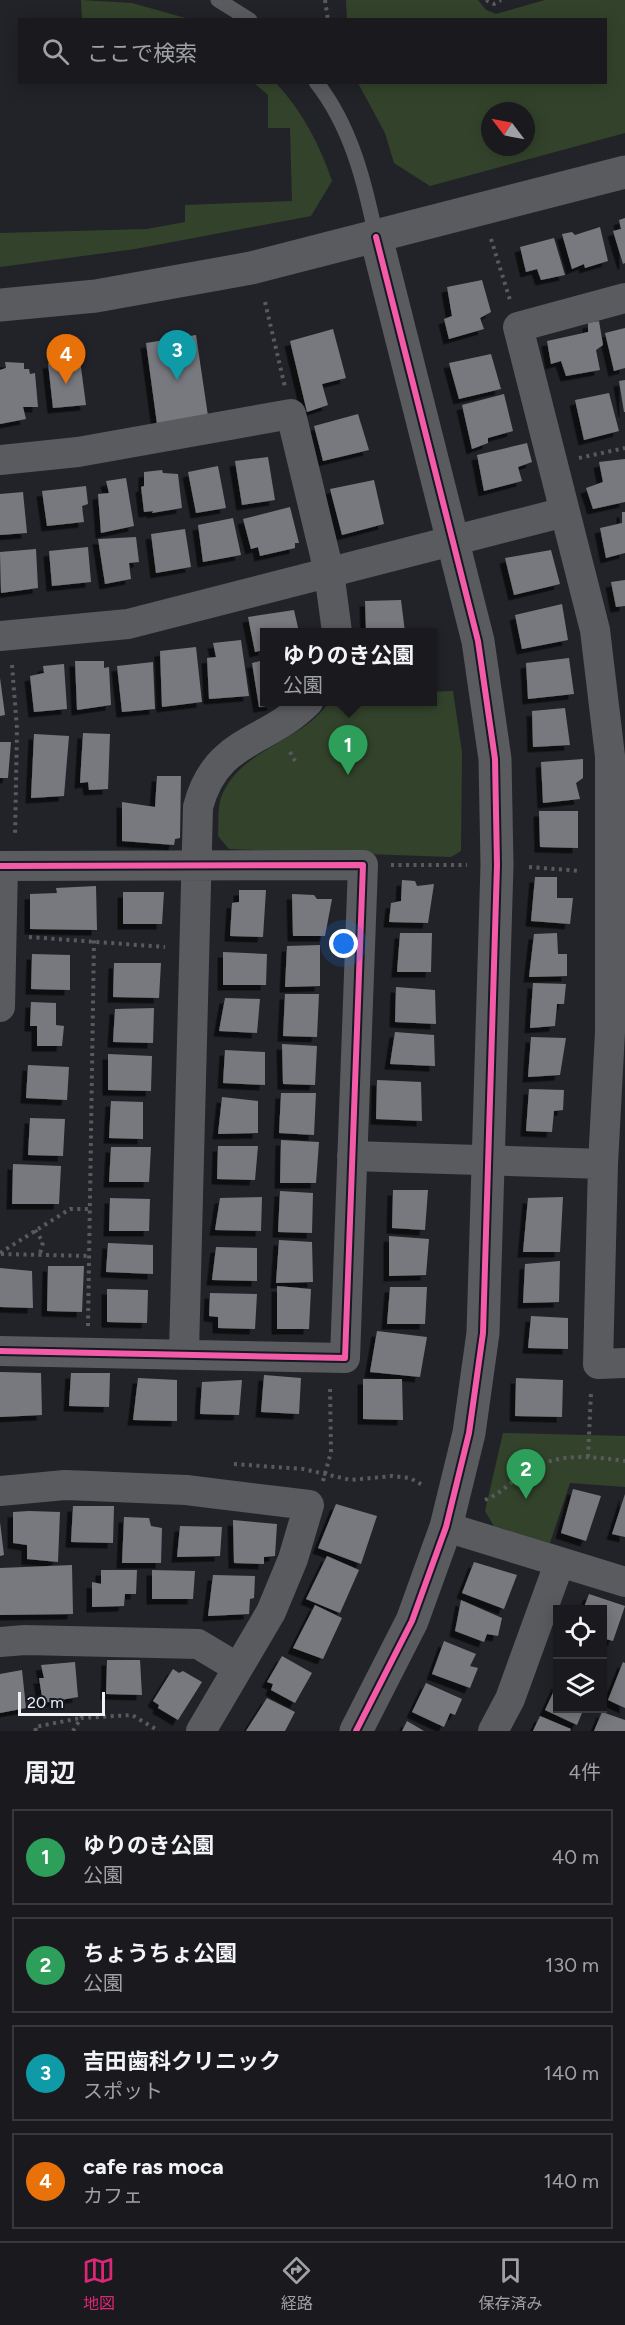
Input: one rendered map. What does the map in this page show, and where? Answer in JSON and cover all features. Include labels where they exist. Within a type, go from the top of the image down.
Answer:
[{"type":"street","points":[[0,305],[96,296],[229,272],[376,237],[625,172]]},
{"type":"street","points":[[356,1731],[412,1621],[446,1527],[469,1433],[483,1333],[497,865],[495,759],[478,641],[376,237]]},
{"type":"street","points":[[611,1364],[603,1164],[618,1032],[618,874],[610,756],[595,630],[518,327],[625,298]]},
{"type":"street","points":[[0,459],[78,452],[291,414],[328,572],[336,628]]},
{"type":"street","points":[[6,648],[128,624],[328,572],[452,543],[565,512]]},
{"type":"street","points":[[184,1352],[198,807],[204,784],[225,756],[293,717],[304,706]]},
{"type":"street","points":[[0,1007],[2,866],[363,865],[345,1358],[88,1350],[0,1351]]},
{"type":"street","points":[[352,1156],[603,1164]]},
{"type":"street","points":[[0,1491],[65,1485],[186,1490],[309,1505],[293,1559],[271,1612],[201,1731]]},
{"type":"street","points":[[446,1527],[560,1564],[625,1582]]},
{"type":"street","points":[[493,1731],[510,1699],[560,1564]]},
{"type":"street","points":[[0,1642],[25,1640],[198,1644],[238,1668]]},
{"type":"lane","points":[[218,0],[247,18]]},
{"type":"lane","points":[[318,84],[329,99],[358,163],[376,237]]},
{"type":"path","points":[[326,0],[328,18]]},
{"type":"path","points":[[486,0],[494,4],[501,0]]},
{"type":"path","points":[[491,238],[518,327]]},
{"type":"path","points":[[265,302],[291,414]]},
{"type":"path","points":[[552,464],[625,448]]},
{"type":"path","points":[[2,866],[15,845],[17,729],[6,648]]},
{"type":"path","points":[[363,865],[497,865],[618,874]]},
{"type":"path","points":[[2,935],[194,949]]},
{"type":"path","points":[[88,1350],[94,940]]},
{"type":"path","points":[[0,1253],[70,1209],[91,1209]]},
{"type":"path","points":[[35,1230],[43,1242],[40,1254]]},
{"type":"path","points":[[0,1253],[90,1256]]},
{"type":"path","points":[[309,1505],[327,1473],[331,1452],[329,1357]]},
{"type":"path","points":[[588,1457],[591,1394],[611,1364]]},
{"type":"path","points":[[232,1464],[303,1468],[351,1480],[392,1476],[410,1478],[430,1490],[474,1501],[487,1500],[543,1462],[559,1457],[625,1461]]},
{"type":"path","points":[[36,1731],[35,1727],[81,1718],[132,1715],[159,1731]]},
{"type":"path","points":[[73,1731],[81,1718]]},
{"type":"green space","points":[[81,0],[132,3],[185,18],[82,18]]},
{"type":"green space","points":[[346,0],[478,0],[486,10],[496,14],[545,0],[625,0],[625,133],[430,186],[394,163],[385,133],[359,84],[607,84],[607,18],[347,18]]},
{"type":"green space","points":[[255,84],[277,84],[285,94],[309,129],[332,181],[311,216],[135,249],[0,267],[0,233],[147,229],[185,222],[185,205],[292,201],[290,128],[268,128],[268,95]]},
{"type":"green space","points":[[453,691],[462,752],[461,851],[451,857],[229,849],[218,836],[220,799],[231,779],[258,755],[304,727],[326,706],[437,706],[437,692]]},
{"type":"green space","points":[[503,1433],[625,1436],[625,1487],[570,1483],[550,1543],[494,1526],[485,1511]]},
{"type":"building","points":[[625,218],[625,263],[623,264],[613,231],[621,229],[619,220]]},
{"type":"building","points":[[600,227],[608,261],[585,268],[584,264],[572,269],[562,234],[572,232],[575,235]]},
{"type":"building","points":[[554,238],[565,275],[541,280],[537,269],[526,272],[520,247]]},
{"type":"building","points":[[482,280],[491,312],[480,318],[484,329],[449,339],[444,319],[452,316],[447,287]]},
{"type":"building","points":[[599,321],[603,345],[596,350],[600,370],[566,376],[561,361],[551,364],[547,341],[588,332],[588,323]]},
{"type":"building","points":[[625,328],[625,368],[614,371],[605,333]]},
{"type":"building","points":[[333,329],[346,378],[322,384],[328,405],[307,412],[290,341]]},
{"type":"building","points":[[196,335],[208,416],[157,424],[146,343]]},
{"type":"building","points":[[491,354],[501,389],[459,399],[449,363]]},
{"type":"building","points":[[80,360],[86,405],[53,408],[48,363]]},
{"type":"building","points":[[5,362],[24,363],[24,369],[29,369],[30,374],[35,373],[38,407],[23,407],[26,419],[0,424],[0,370],[6,368]]},
{"type":"building","points":[[625,380],[625,412],[624,412],[619,381]]},
{"type":"building","points":[[609,393],[619,431],[584,440],[575,400]]},
{"type":"building","points":[[504,394],[513,431],[488,438],[488,443],[472,449],[462,405]]},
{"type":"building","points":[[358,414],[369,450],[323,461],[314,426]]},
{"type":"building","points":[[527,443],[532,462],[518,467],[522,481],[484,491],[477,455]]},
{"type":"building","points":[[268,457],[275,500],[242,505],[235,461]]},
{"type":"building","points":[[625,459],[625,502],[593,509],[586,488],[603,482],[599,462]]},
{"type":"building","points":[[218,466],[226,508],[196,513],[188,472]]},
{"type":"building","points":[[162,470],[163,473],[178,474],[182,508],[152,513],[153,511],[144,512],[141,487],[144,486],[144,472]]},
{"type":"building","points":[[126,478],[134,526],[101,533],[98,494],[109,493],[106,481]]},
{"type":"building","points":[[374,480],[384,524],[342,535],[330,489]]},
{"type":"building","points":[[86,486],[88,504],[82,506],[84,522],[47,526],[42,491]]},
{"type":"building","points":[[23,492],[27,533],[0,535],[0,494]]},
{"type":"building","points":[[290,507],[299,543],[295,543],[295,548],[260,556],[258,547],[251,549],[243,519]]},
{"type":"building","points":[[622,512],[625,512],[625,553],[606,558],[600,528],[622,523]]},
{"type":"building","points":[[233,518],[241,555],[203,562],[198,525]]},
{"type":"building","points":[[185,529],[191,567],[156,573],[151,534]]},
{"type":"building","points":[[136,537],[139,562],[129,563],[131,579],[105,584],[98,539]]},
{"type":"building","points":[[88,547],[91,582],[52,586],[49,551]]},
{"type":"building","points":[[36,549],[38,588],[1,593],[0,552]]},
{"type":"building","points":[[551,550],[560,584],[514,595],[505,558]]},
{"type":"building","points":[[625,580],[625,606],[616,607],[611,582]]},
{"type":"building","points":[[401,600],[404,628],[366,628],[365,601]]},
{"type":"building","points":[[562,604],[568,640],[522,649],[515,615]]},
{"type":"building","points":[[294,610],[298,628],[260,628],[260,651],[255,652],[248,617]]},
{"type":"building","points":[[241,640],[249,696],[209,699],[207,658],[216,657],[213,643]]},
{"type":"building","points":[[196,647],[202,702],[162,707],[160,651]]},
{"type":"building","points":[[569,658],[574,694],[528,699],[526,663]]},
{"type":"building","points":[[75,661],[104,661],[104,668],[109,667],[111,705],[77,710]]},
{"type":"building","points":[[260,661],[260,706],[266,706],[259,707],[252,663]]},
{"type":"building","points":[[153,662],[155,709],[122,712],[117,666]]},
{"type":"building","points":[[64,664],[67,709],[34,712],[30,676],[44,673],[43,666]]},
{"type":"building","points":[[0,678],[5,715],[0,716]]},
{"type":"building","points":[[565,708],[570,745],[533,747],[532,711]]},
{"type":"building","points":[[83,733],[110,734],[108,789],[89,790],[88,782],[80,783]]},
{"type":"building","points":[[34,734],[69,736],[64,796],[31,798]]},
{"type":"building","points":[[0,742],[11,742],[8,778],[0,778]]},
{"type":"building","points":[[583,759],[583,778],[576,783],[580,799],[543,803],[541,762]]},
{"type":"building","points":[[157,776],[181,776],[180,838],[175,839],[174,845],[122,841],[122,802],[155,807]]},
{"type":"building","points":[[539,811],[578,811],[578,848],[540,847]]},
{"type":"building","points":[[535,877],[557,877],[557,898],[573,898],[570,924],[531,921]]},
{"type":"building","points":[[402,880],[415,881],[417,886],[434,884],[428,923],[389,922],[391,903],[401,901]]},
{"type":"building","points":[[96,886],[97,930],[30,929],[30,894],[57,893],[56,888]]},
{"type":"building","points":[[239,890],[266,890],[263,937],[230,936],[232,903],[239,902]]},
{"type":"building","points":[[123,892],[164,892],[162,924],[123,924]]},
{"type":"building","points":[[292,894],[314,895],[317,899],[332,899],[325,936],[293,936]]},
{"type":"building","points":[[400,933],[432,933],[431,972],[397,972]]},
{"type":"building","points":[[557,933],[558,954],[567,954],[567,976],[529,977],[534,934]]},
{"type":"building","points":[[320,945],[320,986],[285,987],[287,946]]},
{"type":"building","points":[[223,952],[267,954],[266,985],[223,985]]},
{"type":"building","points":[[32,954],[70,955],[70,990],[31,989]]},
{"type":"building","points":[[114,963],[161,963],[159,998],[113,997]]},
{"type":"building","points":[[533,983],[566,984],[564,1004],[557,1004],[555,1026],[530,1028]]},
{"type":"building","points":[[396,987],[435,990],[436,1024],[395,1022]]},
{"type":"building","points":[[285,994],[319,994],[317,1037],[283,1036]]},
{"type":"building","points":[[225,998],[260,999],[257,1033],[219,1031]]},
{"type":"building","points":[[31,1002],[56,1003],[56,1025],[64,1026],[62,1046],[37,1046],[37,1026],[30,1026]]},
{"type":"building","points":[[154,1008],[153,1043],[113,1042],[115,1009]]},
{"type":"building","points":[[395,1032],[434,1035],[435,1066],[390,1064]]},
{"type":"building","points":[[531,1037],[566,1038],[560,1075],[528,1077]]},
{"type":"building","points":[[282,1044],[317,1046],[315,1085],[283,1084]]},
{"type":"building","points":[[225,1050],[265,1052],[265,1085],[223,1083]]},
{"type":"building","points":[[108,1054],[152,1056],[151,1091],[108,1090]]},
{"type":"building","points":[[28,1065],[69,1067],[67,1100],[26,1098]]},
{"type":"building","points":[[377,1080],[421,1082],[422,1121],[376,1119]]},
{"type":"building","points":[[529,1089],[564,1090],[563,1110],[554,1111],[552,1132],[526,1131]]},
{"type":"building","points":[[281,1093],[316,1093],[314,1135],[279,1133]]},
{"type":"building","points":[[222,1097],[258,1101],[258,1133],[218,1134]]},
{"type":"building","points":[[111,1101],[143,1102],[143,1139],[109,1138]]},
{"type":"building","points":[[30,1118],[65,1119],[63,1156],[28,1155]]},
{"type":"building","points":[[281,1140],[319,1142],[316,1183],[280,1183]]},
{"type":"building","points":[[218,1146],[258,1146],[255,1180],[217,1179]]},
{"type":"building","points":[[111,1147],[151,1147],[149,1182],[109,1182]]},
{"type":"building","points":[[13,1164],[61,1166],[59,1204],[12,1204]]},
{"type":"building","points":[[393,1190],[428,1190],[425,1230],[392,1228]]},
{"type":"building","points":[[280,1191],[313,1193],[312,1233],[278,1232]]},
{"type":"building","points":[[262,1197],[261,1231],[215,1230],[220,1198]]},
{"type":"building","points":[[563,1197],[560,1252],[523,1252],[528,1198]]},
{"type":"building","points":[[110,1198],[150,1199],[149,1231],[109,1231]]},
{"type":"building","points":[[389,1236],[429,1239],[426,1275],[389,1276]]},
{"type":"building","points":[[279,1240],[312,1242],[313,1282],[276,1283]]},
{"type":"building","points":[[108,1243],[153,1245],[153,1274],[106,1272]]},
{"type":"building","points":[[216,1247],[257,1248],[257,1281],[212,1280]]},
{"type":"building","points":[[560,1261],[559,1302],[523,1303],[525,1264]]},
{"type":"building","points":[[48,1266],[84,1266],[82,1312],[47,1311]]},
{"type":"building","points":[[0,1268],[32,1271],[33,1308],[0,1307]]},
{"type":"building","points":[[277,1286],[311,1289],[309,1329],[277,1329]]},
{"type":"building","points":[[390,1287],[427,1287],[425,1324],[387,1324]]},
{"type":"building","points":[[107,1289],[148,1290],[147,1323],[107,1322]]},
{"type":"building","points":[[210,1293],[257,1294],[255,1329],[218,1328],[218,1317],[209,1316]]},
{"type":"building","points":[[531,1316],[568,1318],[568,1349],[528,1348]]},
{"type":"building","points":[[377,1331],[427,1337],[420,1377],[370,1372]]},
{"type":"building","points":[[0,1372],[41,1373],[42,1415],[0,1417]]},
{"type":"building","points":[[71,1373],[110,1373],[109,1407],[69,1406]]},
{"type":"building","points":[[264,1375],[301,1378],[299,1414],[261,1412]]},
{"type":"building","points":[[138,1378],[177,1380],[177,1421],[133,1420]]},
{"type":"building","points":[[516,1378],[563,1380],[562,1417],[515,1416]]},
{"type":"building","points":[[363,1379],[402,1379],[403,1420],[363,1419]]},
{"type":"building","points":[[242,1380],[239,1415],[200,1414],[202,1382]]},
{"type":"building","points":[[573,1489],[601,1496],[586,1541],[561,1533]]},
{"type":"building","points":[[625,1494],[625,1537],[612,1534]]},
{"type":"building","points":[[336,1504],[377,1516],[361,1564],[318,1548]]},
{"type":"building","points":[[73,1506],[114,1506],[113,1543],[71,1542]]},
{"type":"building","points":[[13,1512],[60,1512],[58,1562],[27,1559],[27,1545],[13,1543]]},
{"type":"building","points":[[124,1517],[149,1518],[151,1526],[162,1528],[161,1563],[122,1563]]},
{"type":"building","points":[[233,1520],[277,1524],[275,1556],[264,1557],[264,1564],[234,1563]]},
{"type":"building","points":[[0,1522],[4,1555],[0,1556]]},
{"type":"building","points":[[180,1526],[222,1527],[220,1556],[177,1557]]},
{"type":"building","points":[[327,1556],[359,1570],[340,1613],[306,1599]]},
{"type":"building","points":[[474,1562],[517,1575],[504,1609],[462,1593]]},
{"type":"building","points":[[72,1565],[73,1614],[0,1615],[0,1568]]},
{"type":"building","points":[[101,1570],[137,1570],[136,1594],[125,1594],[124,1606],[92,1607],[92,1582],[101,1584]]},
{"type":"building","points":[[152,1570],[195,1571],[193,1599],[152,1599]]},
{"type":"building","points":[[213,1575],[255,1576],[254,1598],[250,1599],[249,1614],[208,1616]]},
{"type":"building","points":[[589,1594],[625,1606],[613,1641],[607,1639],[607,1605],[585,1605]]},
{"type":"building","points":[[461,1600],[502,1618],[498,1636],[487,1634],[484,1642],[455,1631]]},
{"type":"building","points":[[315,1605],[342,1618],[323,1659],[293,1648]]},
{"type":"building","points":[[444,1641],[476,1654],[470,1666],[478,1668],[470,1688],[432,1674]]},
{"type":"building","points":[[282,1656],[312,1673],[295,1703],[271,1690],[273,1684],[267,1682]]},
{"type":"building","points":[[107,1660],[140,1660],[142,1695],[106,1694]]},
{"type":"building","points":[[75,1662],[78,1697],[43,1703],[39,1678],[44,1678],[41,1665]]},
{"type":"building","points":[[623,1662],[625,1663],[625,1708],[608,1700]]},
{"type":"building","points":[[173,1669],[179,1673],[183,1671],[202,1682],[178,1720],[158,1708],[159,1705],[153,1701]]},
{"type":"building","points":[[22,1670],[26,1708],[0,1713],[0,1674]]},
{"type":"building","points":[[426,1683],[462,1699],[455,1715],[450,1713],[444,1727],[412,1712]]},
{"type":"building","points":[[553,1693],[553,1713],[582,1713],[577,1725],[545,1710]]},
{"type":"building","points":[[267,1698],[295,1712],[285,1731],[246,1731]]},
{"type":"building","points":[[602,1713],[625,1720],[625,1731],[594,1731]]},
{"type":"building","points":[[540,1716],[571,1729],[570,1731],[533,1731]]},
{"type":"building","points":[[407,1721],[424,1731],[402,1731]]},
{"type":"cycle path","points":[[356,1731],[412,1621],[446,1527],[469,1433],[483,1333],[497,865],[495,759],[478,641],[376,237]]},
{"type":"cycle path","points":[[0,866],[363,865],[345,1358],[0,1351]]},
{"type":"place","name":"吉田歯科クリニック","points":[[177,380]]},
{"type":"place","name":"cafe ras moca","points":[[66,384]]},
{"type":"place","name":"ゆりのき公園","points":[[348,775]]},
{"type":"place","name":"ちょうちょ公園","points":[[526,1499]]}]
